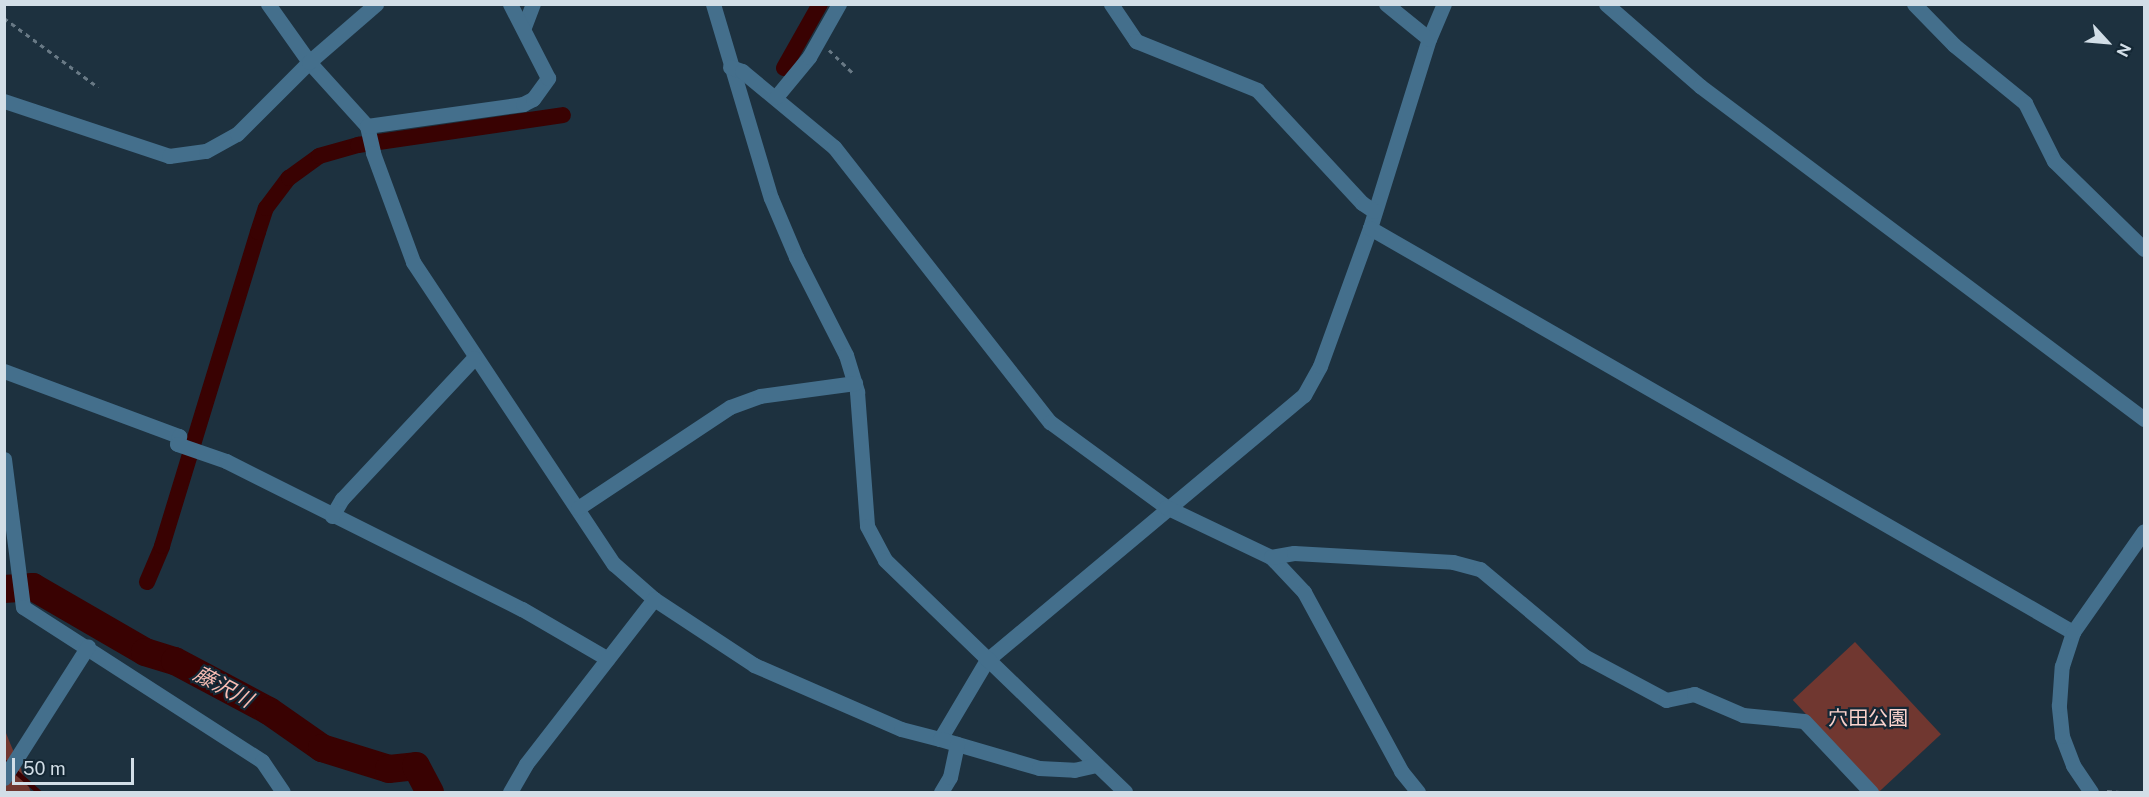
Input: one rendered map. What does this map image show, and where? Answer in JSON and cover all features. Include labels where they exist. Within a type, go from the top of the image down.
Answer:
[{"type":"street","points":[[268,4],[309,62],[369,130],[373,153],[413,262],[474,358],[614,564],[654,599],[754,665],[786,681],[902,729],[1039,768],[1074,770],[1096,765]]},
{"type":"street","points":[[4,101],[168,156],[197,152],[237,134],[309,62],[376,4]]},
{"type":"street","points":[[369,130],[523,104],[533,99],[548,78],[524,27],[510,4]]},
{"type":"street","points":[[524,27],[532,4]]},
{"type":"street","points":[[713,4],[771,198],[796,258],[846,355],[855,383],[867,526],[885,560],[1125,792]]},
{"type":"street","points":[[776,97],[819,41],[839,4]]},
{"type":"street","points":[[1111,4],[1136,41],[1257,90],[1362,203],[1374,211]]},
{"type":"street","points":[[1386,4],[1429,39]]},
{"type":"street","points":[[940,739],[987,660],[1166,507],[1304,395],[1320,366],[1370,228],[1429,39],[1443,4]]},
{"type":"street","points":[[1606,4],[1700,86],[2145,419]]},
{"type":"street","points":[[1914,4],[1954,45],[2025,103],[2057,166],[2145,249]]},
{"type":"street","points":[[730,67],[742,70],[834,147],[1050,422],[1166,507],[1271,557],[1304,592],[1401,771],[1418,792]]},
{"type":"street","points":[[1370,228],[2073,632]]},
{"type":"street","points":[[332,516],[342,499],[474,358]]},
{"type":"street","points":[[4,371],[179,436],[177,444],[202,451],[522,609],[608,659]]},
{"type":"street","points":[[578,508],[730,407],[760,396],[855,383]]},
{"type":"street","points":[[4,459],[23,607],[88,646],[262,761],[283,792]]},
{"type":"street","points":[[2091,792],[2073,765],[2062,736],[2060,681],[2073,632],[2139,551],[2145,531]]},
{"type":"street","points":[[1271,557],[1294,553],[1453,562],[1480,569],[1584,656],[1666,700],[1694,694],[1743,715],[1804,721],[1872,792]]},
{"type":"street","points":[[510,792],[526,764],[654,599]]},
{"type":"street","points":[[4,778],[88,646]]},
{"type":"street","points":[[941,792],[950,777],[957,744]]},
{"type":"path","points":[[4,18],[98,87]]},
{"type":"path","points":[[819,41],[853,73]]},
{"type":"green space","name":"穴田公園","points":[[1855,642],[1941,734],[1879,792],[1793,700]]},
{"type":"green space","points":[[4,728],[10,743],[31,792],[5,792]]},
{"type":"waterway","points":[[784,68],[820,4]]},
{"type":"waterway","points":[[147,582],[162,546],[266,208],[289,178],[319,156],[358,145],[563,115]]},
{"type":"waterway","name":"藤沢川","points":[[4,589],[33,587],[145,652],[175,661],[269,711],[322,748],[389,769],[416,766],[430,792]]},
{"type":"waterway","points":[[4,761],[39,792]]}]
